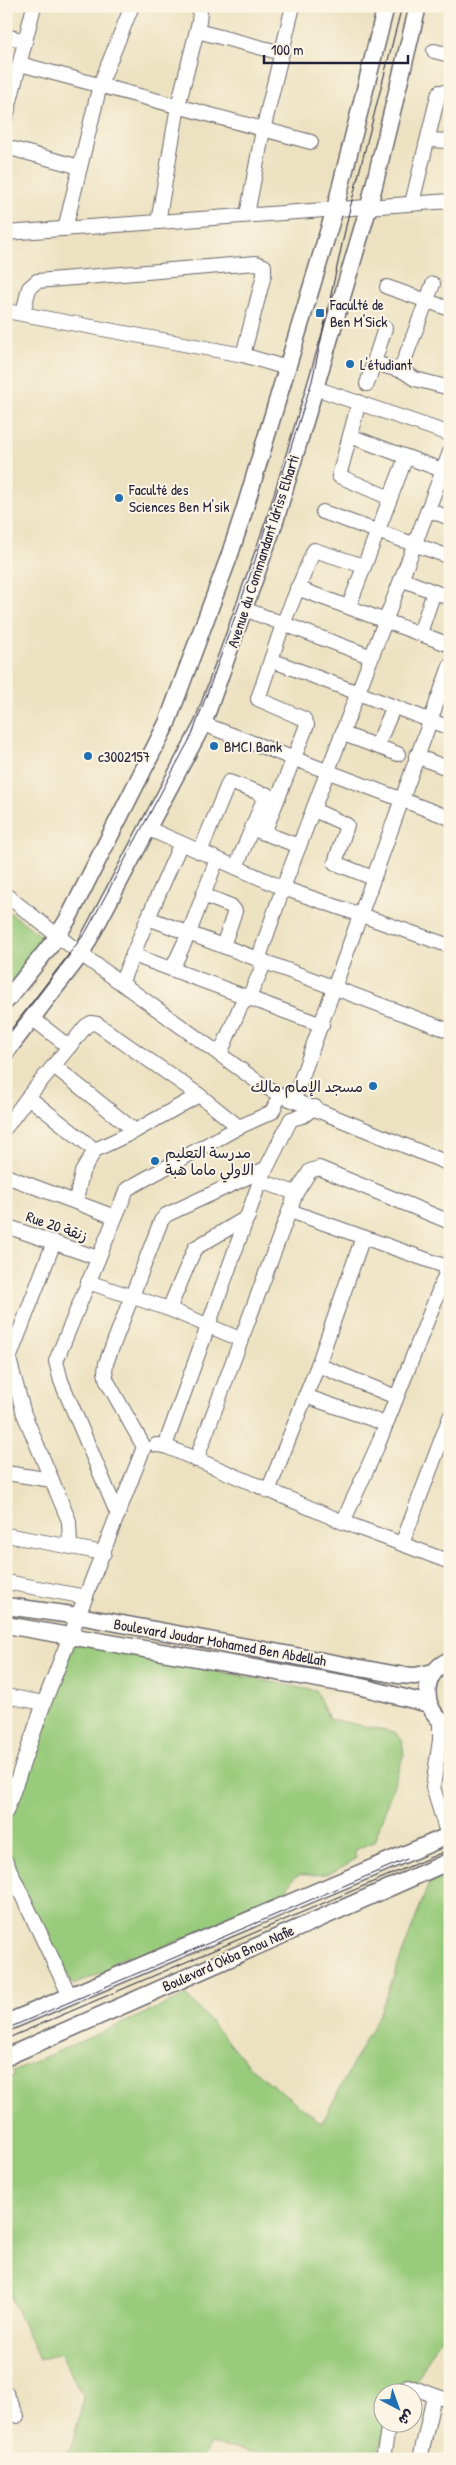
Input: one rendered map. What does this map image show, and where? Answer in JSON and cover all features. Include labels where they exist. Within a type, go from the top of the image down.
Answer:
[{"type":"main road","name":"Avenue du Commandant Idriss Elharti","points":[[6,1001],[58,934],[167,723],[229,557],[287,368],[335,209],[386,6]]},
{"type":"main road","name":"Avenue du Commandant Idriss Elharti","points":[[6,1052],[81,954],[203,724],[275,521],[315,388],[369,206],[418,6]]},
{"type":"main road","name":"Boulevard Joudar Mohamed Ben Abdellah","points":[[6,1606],[79,1616],[398,1675],[415,1676],[434,1672]]},
{"type":"main road","name":"Boulevard Joudar Mohamed Ben Abdellah","points":[[6,1625],[358,1686],[429,1704]]},
{"type":"main road","points":[[445,1723],[429,1704],[427,1688],[434,1672],[450,1660]]},
{"type":"main road","name":"Boulevard Okba Bnou Nafie","points":[[6,2023],[449,1835]]},
{"type":"main road","name":"Boulevard Okba Bnou Nafie","points":[[6,2057],[450,1861]]},
{"type":"street","points":[[6,118],[34,6]]},
{"type":"street","points":[[65,229],[100,86],[132,6]]},
{"type":"street","points":[[158,222],[178,106],[197,31],[200,11],[196,6]]},
{"type":"street","points":[[247,215],[263,130],[293,6]]},
{"type":"street","points":[[197,31],[282,53]]},
{"type":"street","points":[[6,36],[25,41]]},
{"type":"street","points":[[434,51],[450,55]]},
{"type":"street","points":[[20,64],[311,142]]},
{"type":"street","points":[[412,203],[438,96],[440,92],[450,93]]},
{"type":"street","points":[[428,140],[450,141]]},
{"type":"street","points":[[6,147],[80,166]]},
{"type":"street","points":[[6,233],[450,201]]},
{"type":"street","points":[[23,313],[29,288],[37,281],[256,262],[264,266],[264,275],[243,355]]},
{"type":"street","points":[[403,371],[402,366],[433,284]]},
{"type":"street","points":[[387,288],[450,308]]},
{"type":"street","points":[[6,311],[243,355],[287,368]]},
{"type":"street","points":[[367,384],[386,328]]},
{"type":"street","points":[[374,363],[403,371],[415,379],[450,388]]},
{"type":"street","points":[[315,388],[450,434]]},
{"type":"street","points":[[359,402],[339,476],[390,498]]},
{"type":"street","points":[[350,436],[446,472]]},
{"type":"street","points":[[220,1054],[241,1005],[248,999],[262,961],[283,888],[428,510],[446,472],[450,452]]},
{"type":"street","points":[[349,606],[406,457]]},
{"type":"street","points":[[428,510],[450,518]]},
{"type":"street","points":[[323,512],[450,557]]},
{"type":"street","points":[[236,867],[257,830],[271,796],[292,758],[306,722],[258,699],[297,588],[314,550],[364,566]]},
{"type":"street","points":[[401,579],[450,598]]},
{"type":"street","points":[[297,588],[450,645]]},
{"type":"street","points":[[420,633],[434,592]]},
{"type":"street","points":[[244,609],[372,657]]},
{"type":"street","points":[[271,660],[450,728]]},
{"type":"street","points":[[294,1099],[322,1025],[400,799],[430,720],[446,686],[450,666]]},
{"type":"street","points":[[377,746],[394,706]]},
{"type":"street","points":[[203,724],[450,818]]},
{"type":"street","points":[[343,734],[398,754]]},
{"type":"street","points":[[416,756],[450,769]]},
{"type":"street","points":[[200,852],[227,783],[233,781],[271,796]]},
{"type":"street","points":[[314,810],[347,826],[336,863],[373,878]]},
{"type":"street","points":[[149,829],[283,888],[450,946]]},
{"type":"street","points":[[257,830],[300,846]]},
{"type":"street","points":[[122,981],[180,843]]},
{"type":"street","points":[[172,969],[189,933],[217,859]]},
{"type":"street","points":[[6,894],[81,954],[122,981],[262,1085],[280,1095],[294,1099],[450,1164]]},
{"type":"street","points":[[203,895],[231,906],[235,911],[224,946]]},
{"type":"street","points":[[148,918],[334,989],[450,1030]]},
{"type":"street","points":[[133,955],[322,1025]]},
{"type":"street","points":[[32,1018],[69,1047]]},
{"type":"street","points":[[6,1127],[86,1026],[91,1023],[97,1024],[199,1096],[239,1127]]},
{"type":"street","points":[[54,1066],[135,1131]]},
{"type":"street","points":[[118,1515],[58,1371],[56,1361],[122,1196],[127,1189],[135,1182],[239,1127],[272,1112],[280,1095]]},
{"type":"street","points":[[76,1201],[82,1172],[95,1150],[135,1131],[199,1096]]},
{"type":"street","points":[[28,1097],[95,1150]]},
{"type":"street","points":[[272,1112],[291,1120],[303,1116],[315,1108]]},
{"type":"street","points":[[164,1446],[263,1175],[291,1120]]},
{"type":"street","points":[[196,1460],[296,1193],[310,1171],[319,1168],[450,1222]]},
{"type":"street","points":[[263,1175],[296,1193]]},
{"type":"street","points":[[144,1447],[107,1381],[105,1372],[106,1363],[133,1297],[156,1230],[166,1215],[263,1175]]},
{"type":"street","points":[[6,1176],[115,1217]]},
{"type":"street","points":[[290,1211],[449,1268],[386,1424],[343,1522]]},
{"type":"street","points":[[169,1309],[195,1248],[248,1217]]},
{"type":"street","name":"Rue 20 زنقة","points":[[6,1226],[98,1258]]},
{"type":"street","points":[[268,1491],[318,1365],[363,1237]]},
{"type":"street","points":[[54,1242],[7,1361],[24,1414],[69,1522],[70,1545]]},
{"type":"street","points":[[88,1282],[169,1309],[242,1340]]},
{"type":"street","points":[[318,1365],[396,1397]]},
{"type":"street","points":[[305,1396],[386,1424]]},
{"type":"street","points":[[402,1544],[450,1416]]},
{"type":"street","points":[[144,1447],[156,1444],[164,1446],[343,1522],[450,1562]]},
{"type":"street","points":[[6,1812],[44,1703],[144,1447]]},
{"type":"street","points":[[6,1473],[52,1480]]},
{"type":"street","points":[[6,1535],[70,1545],[104,1553]]},
{"type":"street","points":[[6,1582],[86,1597]]},
{"type":"street","points":[[6,1696],[44,1703]]},
{"type":"street","points":[[445,1723],[440,1740],[433,1788],[449,1835]]},
{"type":"street","points":[[6,1862],[70,1996]]},
{"type":"street","points":[[424,2392],[450,2401]]},
{"type":"street","points":[[6,2393],[17,2416]]},
{"type":"street","points":[[420,2459],[434,2396]]},
{"type":"street","points":[[383,2459],[387,2432]]},
{"type":"green space","points":[[6,909],[49,942],[6,994]]},
{"type":"green space","points":[[75,1642],[316,1691],[329,1719],[395,1732],[402,1740],[404,1755],[374,1842],[354,1850],[356,1859],[333,1872],[295,1877],[283,1898],[136,1958],[126,1955],[113,1963],[111,1969],[73,1985],[6,1861],[6,1825]]},
{"type":"green space","points":[[450,1875],[450,2326],[447,2326],[416,2382],[374,2382],[374,2432],[388,2432],[373,2459],[286,2459],[210,2444],[202,2459],[62,2459],[71,2449],[84,2398],[60,2353],[39,2360],[6,2286],[6,2080],[14,2076],[13,2071],[187,1995],[251,2068],[322,2123],[381,2010],[429,1883]]},
{"type":"tram line","points":[[6,1036],[86,932],[192,735],[252,570],[312,381],[350,208],[402,6]]},
{"type":"tram line","points":[[6,2039],[450,1849]]},
{"type":"tram line","points":[[6,2029],[407,1859]]},
{"type":"place","name":"Faculté de Ben M'Sick","points":[[320,313]]},
{"type":"place","name":"L'étudiant","points":[[350,364]]},
{"type":"place","name":"Faculté des Sciences Ben M'sik","points":[[119,498]]},
{"type":"place","name":"BMCI Bank","points":[[214,746]]},
{"type":"place","name":"c3002157","points":[[88,756]]},
{"type":"place","name":"مسجد الإمام مالك","points":[[373,1086]]},
{"type":"place","name":"مدرسة التعليم الاولي ماما هبة","points":[[155,1161]]}]
